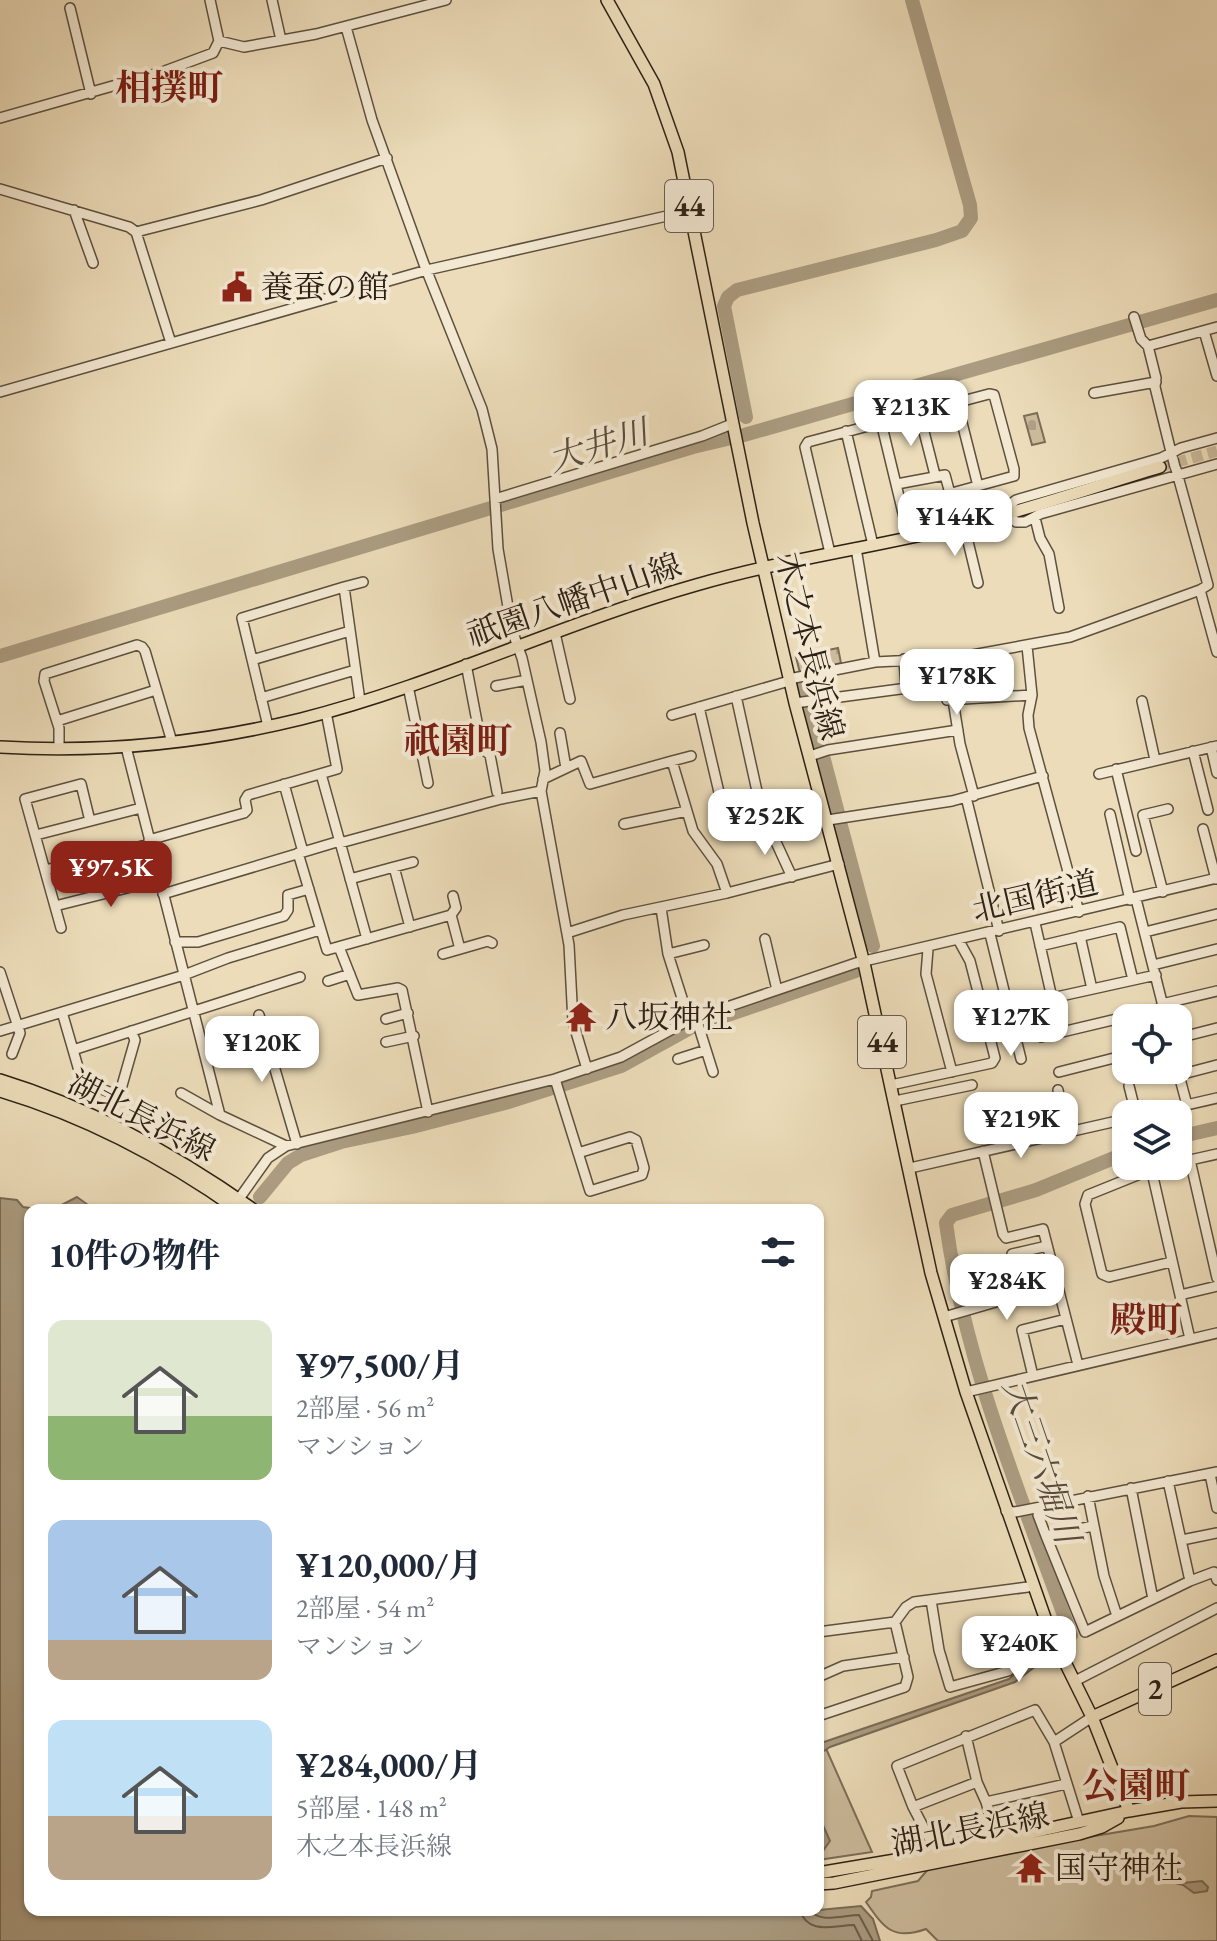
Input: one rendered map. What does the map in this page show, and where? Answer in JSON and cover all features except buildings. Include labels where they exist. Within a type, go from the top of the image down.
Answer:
[{"type":"main road","name":"木之本長浜線","points":[[607,0],[640,54],[664,106],[678,152],[732,425],[789,680],[864,963],[931,1273],[949,1316],[1006,1511],[1032,1584],[1050,1633],[1092,1717]]},
{"type":"main road","name":"祇園八幡中山線","points":[[0,747],[126,747],[268,726],[326,712],[696,585],[962,526],[1160,467]]},
{"type":"main road","name":"湖北長浜線","points":[[0,1080],[106,1121],[182,1162],[235,1204]]},
{"type":"main road","name":"湖北長浜線","points":[[0,1091],[87,1124],[234,1204]]},
{"type":"main road","name":"2","points":[[1129,1811],[1092,1717],[1217,1660]]},
{"type":"main road","name":"湖北長浜線","points":[[824,1872],[937,1853],[1129,1811],[1181,1802],[1217,1801]]},
{"type":"main road","name":"湖北長浜線","points":[[824,1884],[1079,1834],[1102,1827],[1129,1811]]},
{"type":"street","points":[[0,118],[91,94],[213,53],[219,41],[210,0]]},
{"type":"street","points":[[272,0],[281,40]]},
{"type":"street","points":[[219,41],[244,47],[346,27],[446,0]]},
{"type":"street","points":[[70,8],[91,94]]},
{"type":"street","points":[[346,27],[372,120],[482,409],[492,449],[495,505],[512,630],[519,646],[541,742],[541,791],[567,933],[573,1022],[587,1069]]},
{"type":"street","points":[[136,232],[261,200],[387,158]]},
{"type":"street","points":[[0,189],[129,227],[136,232],[171,343]]},
{"type":"street","points":[[74,210],[93,263]]},
{"type":"street","points":[[0,392],[427,270],[689,211]]},
{"type":"street","points":[[672,715],[789,680],[875,662],[940,658],[1070,637],[1208,585],[1174,463],[1148,346],[1141,339],[1135,321]]},
{"type":"street","points":[[1148,346],[1217,327]]},
{"type":"street","points":[[1204,331],[1217,376]]},
{"type":"street","points":[[1094,393],[1156,382]]},
{"type":"street","points":[[830,553],[805,446],[808,442],[989,394],[997,398],[1015,473],[1011,478],[952,493]]},
{"type":"street","points":[[957,403],[978,486]]},
{"type":"street","points":[[919,412],[935,475]]},
{"type":"street","points":[[881,422],[909,538]]},
{"type":"street","points":[[495,505],[732,425]]},
{"type":"street","points":[[846,431],[873,545]]},
{"type":"street","points":[[1217,438],[1174,463],[1035,518],[1020,523],[1007,513],[1008,506],[1016,500],[1174,463],[1217,464]]},
{"type":"street","points":[[897,484],[947,475],[978,583]]},
{"type":"street","points":[[1035,518],[1040,538],[1049,554],[1059,608]]},
{"type":"street","points":[[856,548],[875,662]]},
{"type":"street","points":[[268,726],[242,618],[363,582]]},
{"type":"street","points":[[344,587],[360,701]]},
{"type":"street","points":[[1200,590],[1217,652]]},
{"type":"street","points":[[252,660],[350,631]]},
{"type":"street","points":[[555,633],[570,699]]},
{"type":"street","points":[[59,749],[57,721],[44,681],[47,672],[139,645],[144,650],[172,742]]},
{"type":"street","points":[[1027,646],[1032,695],[1029,728],[1079,912]]},
{"type":"street","points":[[940,658],[947,700],[1032,695]]},
{"type":"street","points":[[904,659],[906,688]]},
{"type":"street","points":[[466,664],[482,748],[490,755],[497,792]]},
{"type":"street","points":[[261,698],[355,670]]},
{"type":"street","points":[[496,686],[527,680]]},
{"type":"street","points":[[795,703],[930,685]]},
{"type":"street","points":[[408,686],[428,783]]},
{"type":"street","points":[[57,721],[156,690]]},
{"type":"street","points":[[736,696],[764,823],[792,877]]},
{"type":"street","points":[[953,700],[1021,1059]]},
{"type":"street","points":[[1142,701],[1155,760]]},
{"type":"street","points":[[699,707],[729,835],[764,823]]},
{"type":"street","points":[[45,870],[244,813],[248,795],[337,769],[326,712]]},
{"type":"street","points":[[810,756],[828,750],[958,730]]},
{"type":"street","points":[[560,733],[566,768]]},
{"type":"street","points":[[1099,774],[1214,746],[1217,773]]},
{"type":"street","points":[[126,747],[220,1115]]},
{"type":"street","points":[[1193,751],[1208,810]]},
{"type":"street","points":[[543,779],[581,761],[590,784],[691,756]]},
{"type":"street","points":[[672,761],[693,831],[717,864],[727,893]]},
{"type":"street","points":[[1116,769],[1136,851]]},
{"type":"street","points":[[321,774],[367,939]]},
{"type":"street","points":[[828,820],[970,797],[1043,776]]},
{"type":"street","points":[[61,928],[25,799],[81,784],[90,821]]},
{"type":"street","points":[[284,784],[327,950],[451,915],[456,908],[453,896]]},
{"type":"street","points":[[163,894],[301,852],[541,791]]},
{"type":"street","points":[[36,835],[141,808]]},
{"type":"street","points":[[1163,892],[1143,815],[1168,809]]},
{"type":"street","points":[[624,824],[687,811]]},
{"type":"street","points":[[1110,814],[1162,1004]]},
{"type":"street","points":[[1203,829],[1216,879]]},
{"type":"street","points":[[350,879],[413,862]]},
{"type":"street","points":[[567,933],[623,915],[727,893],[839,864]]},
{"type":"street","points":[[394,867],[410,927]]},
{"type":"street","name":"北国街道","points":[[286,1146],[557,1084],[777,990],[864,963],[1216,879]]},
{"type":"street","points":[[55,906],[159,880]]},
{"type":"street","points":[[175,942],[198,942],[284,916],[288,910],[288,895],[309,889]]},
{"type":"street","points":[[661,908],[668,954],[713,1072]]},
{"type":"street","points":[[1145,932],[1217,914]]},
{"type":"street","points":[[451,915],[460,949]]},
{"type":"street","points":[[1035,923],[1052,998],[1133,980],[1217,949]]},
{"type":"street","points":[[1040,946],[1120,927],[1133,980]]},
{"type":"street","points":[[0,1031],[320,930]]},
{"type":"street","points":[[1080,936],[1092,989]]},
{"type":"street","points":[[765,939],[777,990]]},
{"type":"street","points":[[443,954],[488,941],[492,943]]},
{"type":"street","points":[[891,1085],[992,1063],[995,1058],[970,961],[959,941]]},
{"type":"street","points":[[668,954],[704,945]]},
{"type":"street","points":[[339,947],[355,992],[360,996],[400,988],[414,1036],[428,1112]]},
{"type":"street","points":[[928,949],[926,974],[952,1072]]},
{"type":"street","points":[[0,972],[20,1033],[12,1054]]},
{"type":"street","points":[[328,981],[350,974]]},
{"type":"street","points":[[73,1050],[300,977]]},
{"type":"street","points":[[1181,1004],[1217,991]]},
{"type":"street","points":[[62,1012],[82,1081],[119,1096],[135,1040],[131,1031]]},
{"type":"street","points":[[386,1019],[408,1013]]},
{"type":"street","points":[[259,1015],[297,1144]]},
{"type":"street","points":[[1041,1037],[1112,1021]]},
{"type":"street","points":[[1192,1034],[1217,1028]]},
{"type":"street","points":[[386,1042],[414,1036]]},
{"type":"street","points":[[678,1059],[706,1050]]},
{"type":"street","points":[[1059,1072],[1112,1059]]},
{"type":"street","points":[[1192,1069],[1217,1065]]},
{"type":"street","points":[[557,1084],[578,1153],[590,1191],[642,1175],[644,1168],[636,1140],[630,1137],[578,1153]]},
{"type":"street","points":[[895,1101],[972,1085]]},
{"type":"street","points":[[1129,1086],[1132,1100]]},
{"type":"street","points":[[1058,1090],[1066,1133]]},
{"type":"street","points":[[181,1093],[286,1146]]},
{"type":"street","points":[[1192,1104],[1217,1098]]},
{"type":"street","points":[[910,1168],[1112,1122]]},
{"type":"street","points":[[237,1204],[268,1158],[286,1146]]},
{"type":"street","points":[[983,1151],[1006,1238],[1043,1229],[1078,1365]]},
{"type":"street","points":[[1192,1160],[1217,1154]]},
{"type":"street","points":[[1192,1169],[1217,1278]]},
{"type":"street","points":[[1124,1180],[1088,1195],[1085,1204],[1102,1274],[1109,1277],[1171,1262]]},
{"type":"street","points":[[1157,1180],[1171,1262],[1190,1339]]},
{"type":"street","points":[[949,1316],[1023,1294],[1012,1254],[1047,1246]]},
{"type":"street","points":[[1180,1295],[1217,1286]]},
{"type":"street","points":[[1033,1376],[1022,1330],[1066,1319]]},
{"type":"street","points":[[971,1391],[1217,1333]]},
{"type":"street","points":[[1006,1511],[1035,1511],[1088,1496],[1214,1473],[1217,1508]]},
{"type":"street","points":[[1168,1481],[1190,1581]]},
{"type":"street","points":[[1131,1488],[1153,1599]]},
{"type":"street","points":[[1088,1496],[1104,1576],[1117,1616]]},
{"type":"street","points":[[1035,1511],[1085,1632],[1190,1581],[1216,1575]]},
{"type":"street","points":[[1046,1536],[1093,1526]]},
{"type":"street","points":[[1182,1540],[1217,1533]]},
{"type":"street","points":[[824,1631],[895,1622],[914,1602],[1032,1584]]},
{"type":"street","points":[[931,1600],[939,1650],[950,1687],[1008,1671],[1050,1633]]},
{"type":"street","points":[[1075,1681],[1217,1608]]},
{"type":"street","points":[[824,1714],[905,1687],[908,1677],[895,1622]]},
{"type":"street","points":[[824,1674],[843,1666],[904,1657]]},
{"type":"street","points":[[937,1853],[913,1807],[897,1766],[1035,1710],[1054,1742],[1079,1822]]},
{"type":"street","points":[[1054,1742],[1092,1717]]},
{"type":"street","points":[[966,1736],[977,1782],[997,1840]]},
{"type":"street","points":[[913,1807],[977,1782]]},
{"type":"street","points":[[986,1802],[1066,1784]]},
{"type":"green space","points":[[1037,413],[1045,442],[1032,445],[1024,416]]},
{"type":"green space","points":[[838,648],[841,663],[800,673],[796,657]]},
{"type":"green space","points":[[824,1744],[872,1852],[824,1859]]},
{"type":"green space","points":[[1189,1816],[1217,1817],[1217,1941],[938,1941],[926,1929],[905,1934],[890,1930],[866,1902],[872,1891],[918,1881],[930,1867],[1154,1826]]},
{"type":"water","points":[[77,1197],[87,1204],[64,1204]]},
{"type":"water","points":[[0,1198],[17,1200],[24,1207],[24,1916],[824,1916],[824,1909],[861,1906],[873,1919],[880,1941],[0,1941]]},
{"type":"water","points":[[1071,1625],[1076,1635],[1015,1682],[824,1751],[824,1742],[1009,1679]]},
{"type":"water","points":[[824,1828],[830,1841],[824,1849]]},
{"type":"water","points":[[1161,1859],[1165,1864],[1173,1863],[1183,1883],[1202,1881],[1208,1887],[1207,1891],[1194,1893],[1183,1885],[1171,1882],[1167,1874],[1152,1869],[1159,1865],[1157,1861]]},
{"type":"waterway","points":[[746,417],[724,306],[728,297],[737,290],[936,240],[962,231],[971,218],[970,205],[912,0]]},
{"type":"waterway","name":"大井川","points":[[0,656],[693,447],[1217,300]]},
{"type":"waterway","points":[[800,680],[807,698]]},
{"type":"waterway","points":[[809,704],[820,747]]},
{"type":"waterway","points":[[823,756],[838,813]]},
{"type":"waterway","points":[[840,822],[873,946]]},
{"type":"waterway","points":[[260,1197],[288,1163],[301,1155],[341,1142],[505,1103],[621,1066],[690,1028],[856,971]]},
{"type":"waterway","name":"大三六堀川","points":[[1192,1134],[1217,1128]]},
{"type":"waterway","name":"大三六堀川","points":[[1064,1640],[1071,1635],[981,1381],[955,1276],[946,1223],[952,1215],[1036,1190],[1112,1159]]},
{"type":"tunnel","points":[[1160,467],[1217,451]]},
{"type":"place","name":"養蚕の館","points":[[237,287]]},
{"type":"place","name":"八坂神社","points":[[581,1017]]},
{"type":"place","name":"国守神社","points":[[1031,1868]]},
{"type":"district","name":"相撲町","points":[[169,87]]},
{"type":"district","name":"祇園町","points":[[458,740]]},
{"type":"district","name":"殿町","points":[[1146,1319]]},
{"type":"district","name":"公園町","points":[[1136,1785]]}]
